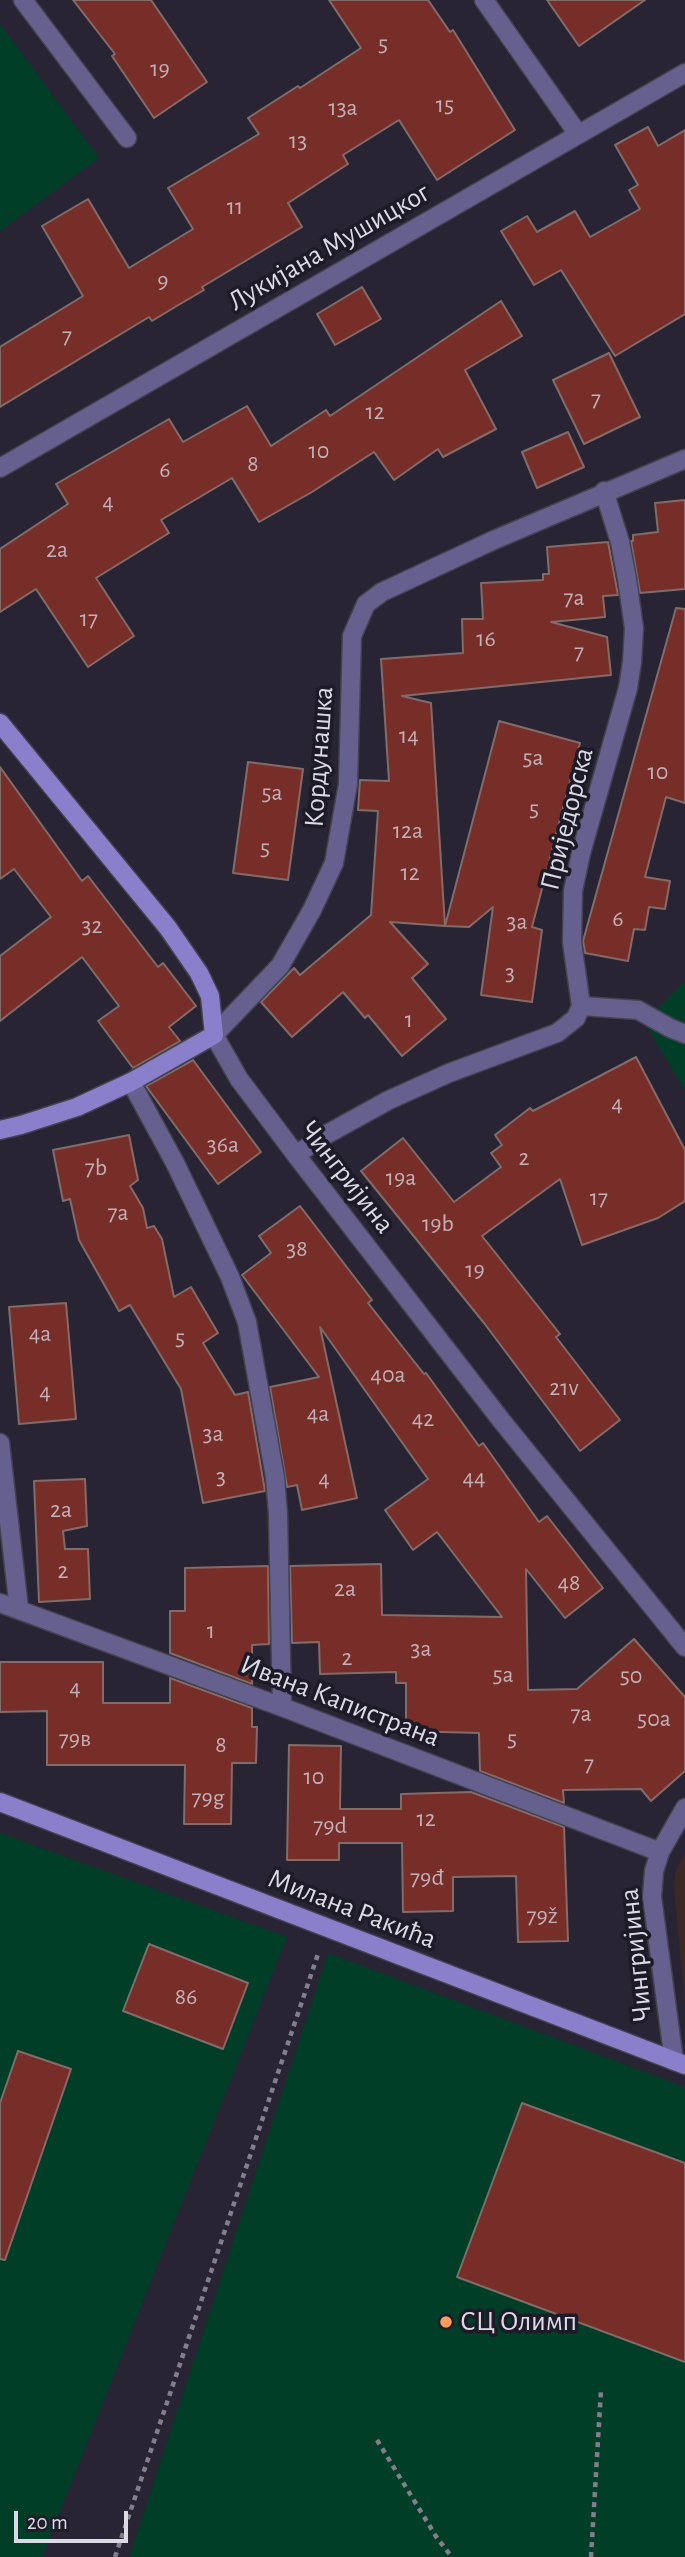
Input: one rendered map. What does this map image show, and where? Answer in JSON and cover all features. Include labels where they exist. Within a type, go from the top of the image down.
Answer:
[{"type":"street","points":[[23,0],[127,138]]},
{"type":"street","points":[[484,0],[578,134]]},
{"type":"street","name":"Лукијана Мушицког","points":[[0,468],[685,73]]},
{"type":"street","name":"Кордунашка","points":[[0,1130],[77,1107],[131,1082],[214,1035],[279,966],[312,910],[334,863],[348,784],[352,636],[366,604],[395,587],[604,491],[685,459]]},
{"type":"street","name":"Приједорска","points":[[581,1006],[572,942],[573,891],[581,853],[628,688],[634,628],[620,542],[604,491]]},
{"type":"street","name":"Чингријина","points":[[0,723],[168,928],[199,973],[210,996],[214,1035],[239,1079],[501,1420],[685,1647]]},
{"type":"street","points":[[296,1155],[340,1126],[422,1084],[557,1033],[576,1018],[581,1006],[638,1010],[685,1034]]},
{"type":"street","points":[[131,1082],[175,1163],[230,1277],[247,1322],[275,1477],[282,1707]]},
{"type":"street","points":[[0,1443],[19,1609]]},
{"type":"street","name":"Ивана Капистрана","points":[[0,1603],[282,1707],[660,1852]]},
{"type":"street","name":"Милана Ракића","points":[[0,1802],[680,2063]]},
{"type":"street","name":"Чингријина","points":[[680,2063],[652,1897],[654,1871],[660,1852],[685,1808]]},
{"type":"path","points":[[115,2557],[322,1944]]},
{"type":"path","points":[[591,2557],[601,2390]]},
{"type":"path","points":[[377,2440],[437,2538],[452,2557]]},
{"type":"shaded area","points":[[685,1852],[685,2006],[674,1888],[676,1870]]},
{"type":"green space","points":[[0,24],[99,158],[0,231]]},
{"type":"green space","points":[[685,981],[685,1090],[644,1022]]},
{"type":"green space","points":[[0,1833],[287,1937],[42,2557],[0,2557]]},
{"type":"green space","name":"СЦ Олимп","points":[[328,1953],[685,2087],[685,2557],[129,2557]]},
{"type":"building","points":[[73,0],[151,0],[207,82],[154,118],[112,56],[115,54]]},
{"type":"building","points":[[329,0],[428,0],[450,32],[453,30],[515,130],[437,180],[399,120],[343,155],[348,164],[288,203],[302,227],[202,287],[204,290],[152,321],[149,317],[0,407],[0,347],[83,296],[42,226],[88,199],[129,268],[193,229],[168,188],[259,134],[248,118],[361,48]]},
{"type":"building","points":[[547,0],[645,0],[579,46]]},
{"type":"building","points":[[648,127],[658,146],[685,130],[685,314],[615,356],[561,270],[534,285],[501,231],[527,216],[537,232],[575,211],[590,237],[640,209],[629,190],[638,185],[615,145]]},
{"type":"building","points":[[362,287],[381,319],[335,345],[317,314]]},
{"type":"building","points":[[501,301],[522,336],[465,370],[496,429],[443,457],[438,449],[394,480],[374,452],[259,522],[232,478],[161,520],[169,533],[96,578],[134,636],[88,667],[36,589],[0,612],[0,549],[68,504],[56,484],[169,419],[183,442],[247,406],[271,446],[326,410],[330,416]]},
{"type":"building","points":[[609,353],[640,417],[584,444],[553,380]]},
{"type":"building","points":[[568,432],[584,467],[537,488],[522,452]]},
{"type":"building","points":[[685,500],[685,589],[640,593],[631,541],[633,535],[658,532],[655,503]]},
{"type":"building","points":[[608,542],[618,595],[603,596],[605,617],[551,622],[607,637],[611,675],[402,696],[431,703],[445,926],[390,922],[428,964],[412,978],[446,1019],[402,1056],[368,1015],[365,1018],[343,992],[292,1037],[261,1002],[294,968],[300,975],[371,915],[378,811],[358,810],[360,780],[389,781],[381,659],[463,653],[462,619],[483,619],[481,583],[543,580],[543,574],[549,574],[547,547]]},
{"type":"building","points":[[676,608],[685,609],[685,803],[666,797],[645,877],[670,881],[665,909],[649,907],[645,930],[634,929],[628,961],[585,953],[583,941]]},
{"type":"building","points":[[499,721],[580,743],[532,927],[542,930],[532,1002],[481,995],[493,907],[469,927],[445,926]]},
{"type":"building","points":[[248,762],[303,769],[288,880],[233,873]]},
{"type":"building","points":[[0,767],[82,881],[88,876],[158,967],[163,963],[196,1006],[169,1027],[180,1041],[133,1068],[98,1021],[119,1006],[82,957],[0,1021],[0,956],[51,917],[14,869],[0,879]]},
{"type":"building","points":[[636,1057],[685,1150],[685,1201],[658,1218],[582,1245],[560,1179],[482,1236],[560,1334],[556,1337],[620,1420],[580,1451],[484,1323],[361,1171],[403,1138],[454,1202],[501,1167],[491,1153],[502,1145],[495,1135],[530,1108],[533,1111]]},
{"type":"building","points":[[193,1060],[261,1152],[218,1184],[146,1086]]},
{"type":"building","points":[[129,1135],[138,1180],[130,1186],[143,1208],[147,1228],[154,1226],[162,1239],[174,1297],[191,1287],[218,1333],[203,1343],[235,1395],[248,1392],[265,1491],[203,1503],[181,1389],[130,1305],[119,1311],[79,1240],[70,1199],[63,1201],[53,1150]]},
{"type":"building","points":[[300,1206],[372,1300],[368,1303],[424,1374],[426,1373],[479,1446],[483,1443],[539,1522],[547,1516],[603,1588],[565,1618],[526,1569],[528,1690],[577,1689],[634,1639],[685,1697],[685,1771],[651,1801],[641,1789],[563,1790],[564,1803],[480,1771],[479,1733],[406,1731],[406,1683],[396,1683],[396,1672],[320,1674],[319,1642],[292,1643],[290,1566],[381,1564],[382,1615],[502,1617],[437,1532],[413,1550],[385,1510],[428,1479],[320,1327],[357,1498],[302,1510],[297,1485],[287,1487],[270,1387],[319,1377],[242,1275],[271,1253],[259,1236]]},
{"type":"building","points":[[66,1303],[76,1419],[19,1424],[9,1307]]},
{"type":"building","points":[[85,1479],[87,1526],[63,1531],[65,1549],[88,1549],[90,1599],[39,1602],[34,1481]]},
{"type":"building","points":[[268,1566],[269,1644],[252,1645],[252,1684],[170,1653],[170,1611],[185,1611],[185,1568]]},
{"type":"building","points":[[0,1662],[103,1662],[103,1703],[170,1703],[170,1678],[252,1708],[252,1727],[257,1727],[256,1763],[232,1763],[231,1824],[184,1824],[185,1765],[47,1765],[47,1711],[0,1712]]},
{"type":"building","points":[[289,1745],[341,1746],[340,1809],[401,1809],[401,1794],[471,1792],[564,1827],[568,1941],[518,1942],[516,1876],[453,1877],[453,1911],[403,1912],[402,1843],[339,1843],[339,1860],[287,1860]]},
{"type":"building","points":[[149,1944],[248,1983],[223,2049],[123,2011]]},
{"type":"building","points":[[18,2051],[71,2069],[5,2260],[0,2259],[0,2103]]},
{"type":"building","points":[[522,2103],[685,2163],[685,2362],[457,2277]]},
{"type":"place","name":"СЦ Олимп","points":[[446,2322]]}]
